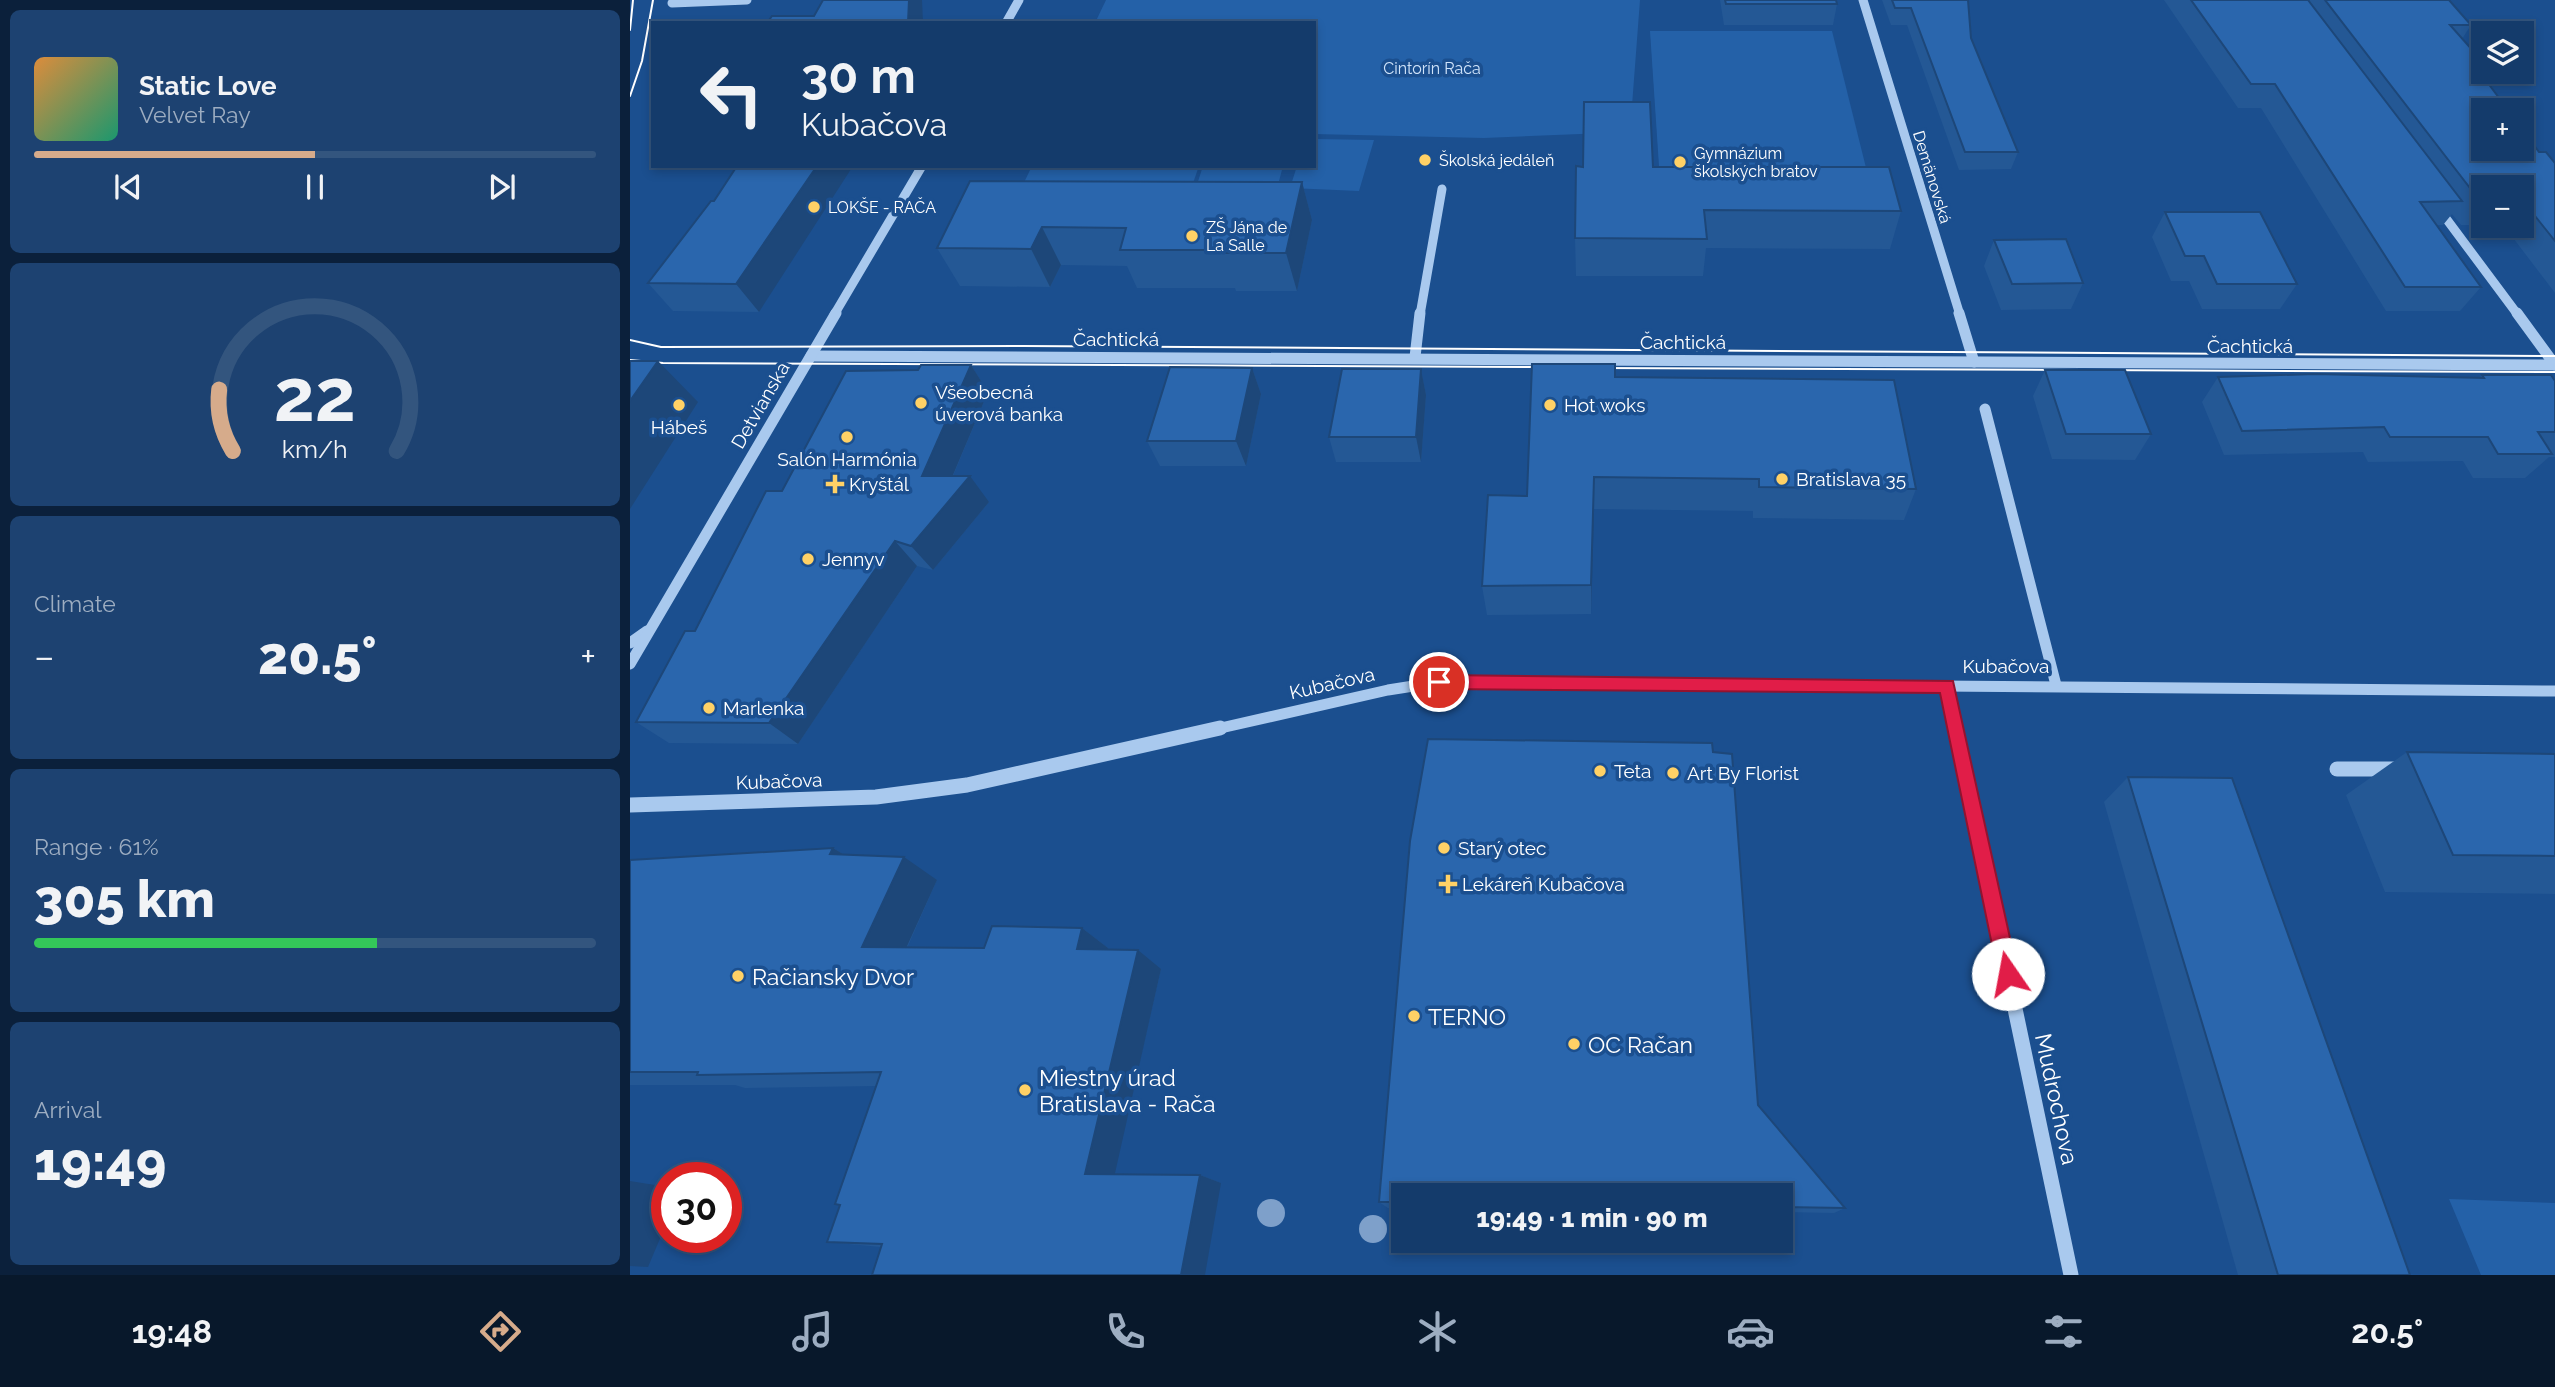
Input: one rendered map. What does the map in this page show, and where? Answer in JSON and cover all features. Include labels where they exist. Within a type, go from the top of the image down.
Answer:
[{"type":"street","points":[[672,3],[747,0]]},
{"type":"street","points":[[1007,21],[1019,0]]},
{"type":"street","name":"Demänovská","points":[[1863,0],[1974,362]]},
{"type":"street","name":"Detvianska","points":[[630,664],[921,168]]},
{"type":"street","points":[[1415,357],[1442,189]]},
{"type":"street","points":[[2433,201],[2555,365]]},
{"type":"street","name":"Čachtická","points":[[811,356],[1415,357],[2555,365]]},
{"type":"street","points":[[1985,409],[2056,685]]},
{"type":"street","points":[[630,643],[650,629]]},
{"type":"street","name":"Kubačova","points":[[630,804],[876,797],[967,785],[1388,690],[1439,682],[2555,691]]},
{"type":"street","name":"Mudrochova","points":[[1947,686],[2071,1275]]},
{"type":"street","points":[[2336,769],[2405,769]]},
{"type":"green space","name":"Cintorín Rača","points":[[1106,0],[1640,0],[1630,132],[1484,138],[1316,134],[1316,21],[1096,21]]},
{"type":"green space","points":[[1650,31],[1832,31],[1873,196],[1661,196]]},
{"type":"green space","points":[[1316,139],[1374,140],[1359,191],[1290,188],[1296,168],[1316,168]]},
{"type":"green space","points":[[1031,168],[1198,168],[1187,200],[1016,199]]},
{"type":"green space","points":[[1202,168],[1282,168],[1274,200],[1192,200]]},
{"type":"green space","points":[[2449,1199],[2555,1203],[2555,1275],[2481,1275]]},
{"type":"building","points":[[823,0],[909,0],[908,21],[768,21],[772,16],[814,16]]},
{"type":"building","points":[[1725,0],[1836,0],[1837,4],[1726,4]]},
{"type":"building","points":[[1892,0],[1968,0],[1971,38],[2018,152],[1965,152],[1911,8],[1895,8]]},
{"type":"building","points":[[2191,0],[2308,0],[2462,201],[2420,202],[2481,287],[2405,287],[2275,84],[2251,84]]},
{"type":"building","points":[[2325,0],[2449,0],[2471,25],[2450,25],[2471,49],[2471,84],[2489,84],[2499,98],[2471,98],[2471,161],[2534,161],[2534,145],[2539,152],[2546,152],[2555,163],[2555,241],[2534,215],[2534,175],[2471,175],[2471,189]]},
{"type":"building","points":[[1584,102],[1650,102],[1653,167],[1889,167],[1901,211],[1704,210],[1707,239],[1575,238],[1576,166],[1583,167]]},
{"type":"building","points":[[736,168],[816,168],[736,284],[648,283],[711,201],[714,201]]},
{"type":"building","points":[[970,181],[1302,182],[1286,253],[1120,250],[1126,228],[1042,227],[1031,249],[937,248]]},
{"type":"building","points":[[2165,212],[2260,212],[2297,284],[2217,284],[2204,256],[2185,256]]},
{"type":"building","points":[[2066,239],[2083,283],[2012,284],[1994,240]]},
{"type":"building","points":[[630,361],[658,361],[630,401]]},
{"type":"building","points":[[1532,364],[1615,364],[1615,377],[1894,380],[1916,489],[1759,487],[1759,479],[1594,477],[1591,585],[1482,586],[1488,495],[1527,496]]},
{"type":"building","points":[[921,365],[971,365],[922,476],[970,476],[911,546],[895,541],[769,723],[636,722],[685,631],[695,631],[766,491],[782,491],[846,371],[918,370]]},
{"type":"building","points":[[1170,367],[1252,368],[1236,441],[1147,441]]},
{"type":"building","points":[[1342,369],[1421,369],[1416,437],[1329,437]]},
{"type":"building","points":[[2045,370],[2125,370],[2151,434],[2066,434]]},
{"type":"building","points":[[2315,374],[2484,378],[2482,375],[2551,375],[2555,381],[2555,432],[2538,432],[2552,454],[2498,454],[2488,437],[2390,437],[2384,427],[2242,431],[2218,377]]},
{"type":"building","name":"OC Račan","points":[[1428,739],[1712,743],[1713,752],[1732,754],[1758,1105],[1845,1208],[1793,1207],[1793,1183],[1391,1183],[1391,1202],[1379,1202],[1410,841]]},
{"type":"building","points":[[2407,752],[2555,754],[2555,856],[2453,855]]},
{"type":"building","points":[[2128,777],[2232,778],[2410,1275],[2278,1275]]},
{"type":"building","points":[[833,848],[830,854],[904,857],[862,947],[984,948],[992,926],[1082,928],[1077,949],[1138,950],[1085,1174],[1200,1175],[1181,1275],[872,1275],[882,1244],[827,1242],[840,1205],[835,1204],[881,1072],[697,1075],[698,1072],[630,1072],[630,860]]},
{"type":"tram line","points":[[630,30],[633,0]]},
{"type":"tram line","points":[[630,96],[642,61],[653,0]]},
{"type":"tram line","points":[[630,340],[661,347],[1024,346],[2555,356]]},
{"type":"tram line","points":[[630,360],[663,363],[1551,367]]},
{"type":"tram line","points":[[1596,368],[2555,372]]},
{"type":"place","name":"Školská jedáleň","points":[[1425,160]]},
{"type":"place","name":"Gymnázium školských bratov","points":[[1680,162]]},
{"type":"place","name":"LOKŠE - RAČA","points":[[814,207]]},
{"type":"place","name":"ZŠ Jána de La Salle","points":[[1192,236]]},
{"type":"place","name":"Všeobecná úverová banka","points":[[921,403]]},
{"type":"place","name":"Hábeš","points":[[679,405]]},
{"type":"place","name":"Hot woks","points":[[1550,405]]},
{"type":"place","name":"Salón Harmónia","points":[[847,437]]},
{"type":"place","name":"Bratislava 35","points":[[1782,479]]},
{"type":"place","name":"Kryštál","points":[[835,484]]},
{"type":"place","name":"Jennyv","points":[[808,559]]},
{"type":"place","name":"Marlenka","points":[[709,708]]},
{"type":"place","name":"Teta","points":[[1600,771]]},
{"type":"place","name":"Art By Florist","points":[[1673,773]]},
{"type":"place","name":"Starý otec","points":[[1444,848]]},
{"type":"place","name":"Lekáreň Kubačova","points":[[1448,884]]},
{"type":"place","name":"Račiansky Dvor","points":[[738,976]]},
{"type":"place","name":"TERNO","points":[[1414,1016]]},
{"type":"place","name":"OC Račan","points":[[1574,1044]]},
{"type":"place","name":"Miestny úrad Bratislava - Rača","points":[[1025,1090]]},
{"type":"route","points":[[1439,682],[1947,686],[2008,974]]}]
